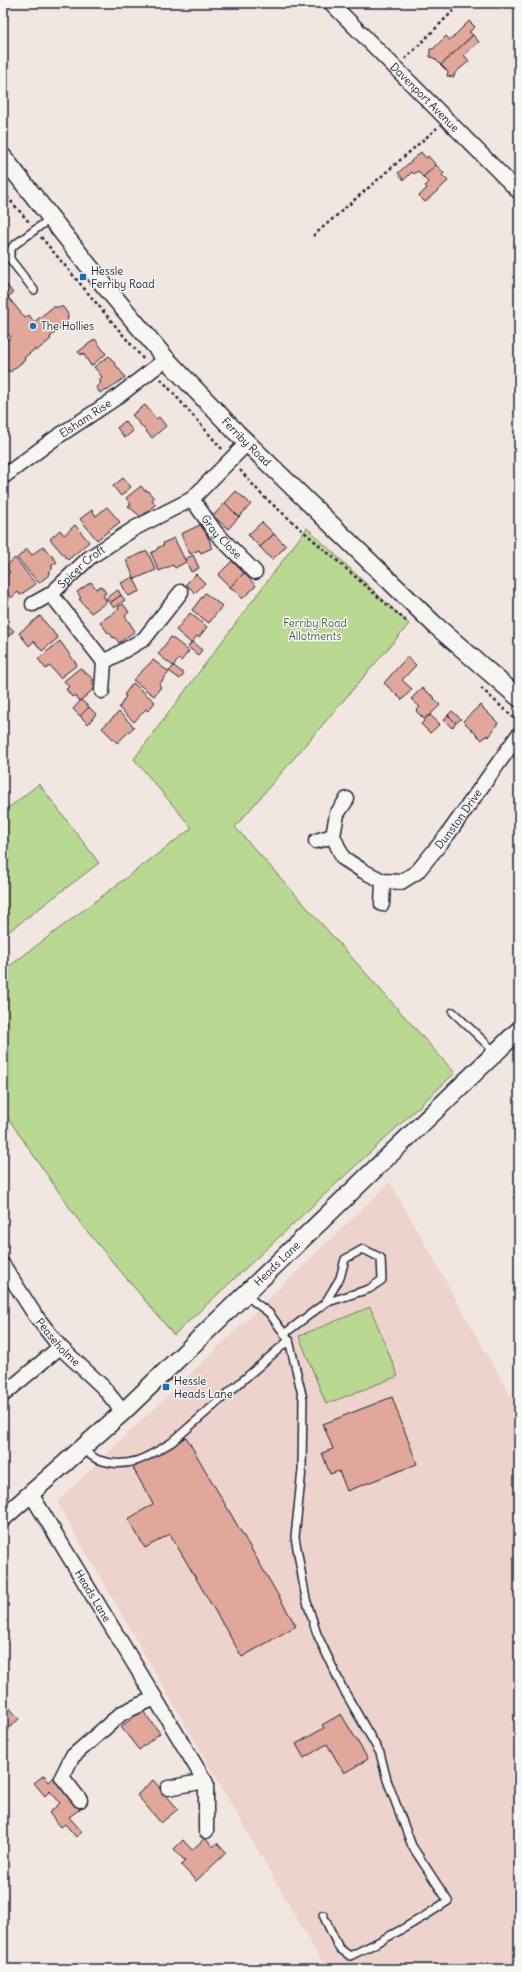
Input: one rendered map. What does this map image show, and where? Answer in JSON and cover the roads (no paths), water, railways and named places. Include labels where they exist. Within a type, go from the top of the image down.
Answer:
[{"type":"street","name":"Davenport Avenue","points":[[331,3],[519,192]]},
{"type":"street","name":"Ferriby Road","points":[[3,157],[166,359],[247,443],[435,625],[519,698]]},
{"type":"street","name":"Elsham Rise","points":[[3,477],[54,439],[116,398],[166,359]]},
{"type":"street","name":"Spicer Croft","points":[[104,662],[51,594],[89,558],[135,528],[192,499],[247,443]]},
{"type":"street","name":"Gray Close","points":[[192,499],[216,533],[255,572]]},
{"type":"street","points":[[102,691],[104,662],[144,639],[181,592]]},
{"type":"street","points":[[33,604],[51,594]]},
{"type":"street","name":"Dunston Drive","points":[[333,836],[343,858],[363,871],[383,881],[401,882],[417,872],[448,834],[519,734]]},
{"type":"street","points":[[316,841],[333,836],[337,814],[347,799]]},
{"type":"street","points":[[382,904],[383,881]]},
{"type":"street","name":"Heads Lane","points":[[3,1518],[122,1412],[495,1052],[519,1031]]},
{"type":"street","name":"Peaseholme","points":[[3,1265],[35,1314],[60,1348],[102,1387],[122,1412]]},
{"type":"street","points":[[3,1395],[60,1348]]},
{"type":"street","name":"Heads Lane","points":[[31,1494],[205,1781],[206,1831]]},
{"type":"street","points":[[80,1800],[62,1778],[72,1757],[122,1712],[155,1698]]},
{"type":"street","points":[[168,1788],[205,1781]]},
{"type":"lane","points":[[34,290],[10,259],[10,252],[13,246],[51,218]]},
{"type":"lane","points":[[453,1012],[495,1052]]},
{"type":"lane","points":[[81,1448],[99,1460],[120,1464],[134,1463],[150,1456],[172,1442],[325,1304],[340,1278],[345,1259],[363,1249],[380,1258],[382,1280],[369,1289],[325,1304]]},
{"type":"lane","points":[[244,1294],[268,1313],[287,1337],[303,1399],[302,1470],[295,1537],[306,1599],[317,1634],[342,1687],[380,1753],[387,1780],[412,1846],[448,1901],[426,1916],[381,1942],[350,1956],[339,1948],[323,1915]]},
{"type":"place","name":"Hessle Ferriby Road","points":[[83,277]]},
{"type":"place","name":"The Hollies","points":[[33,326]]},
{"type":"place","name":"Hessle Heads Lane","points":[[166,1387]]},
{"type":"park label","name":"Ferriby Road Allotments","points":[[315,629]]}]
